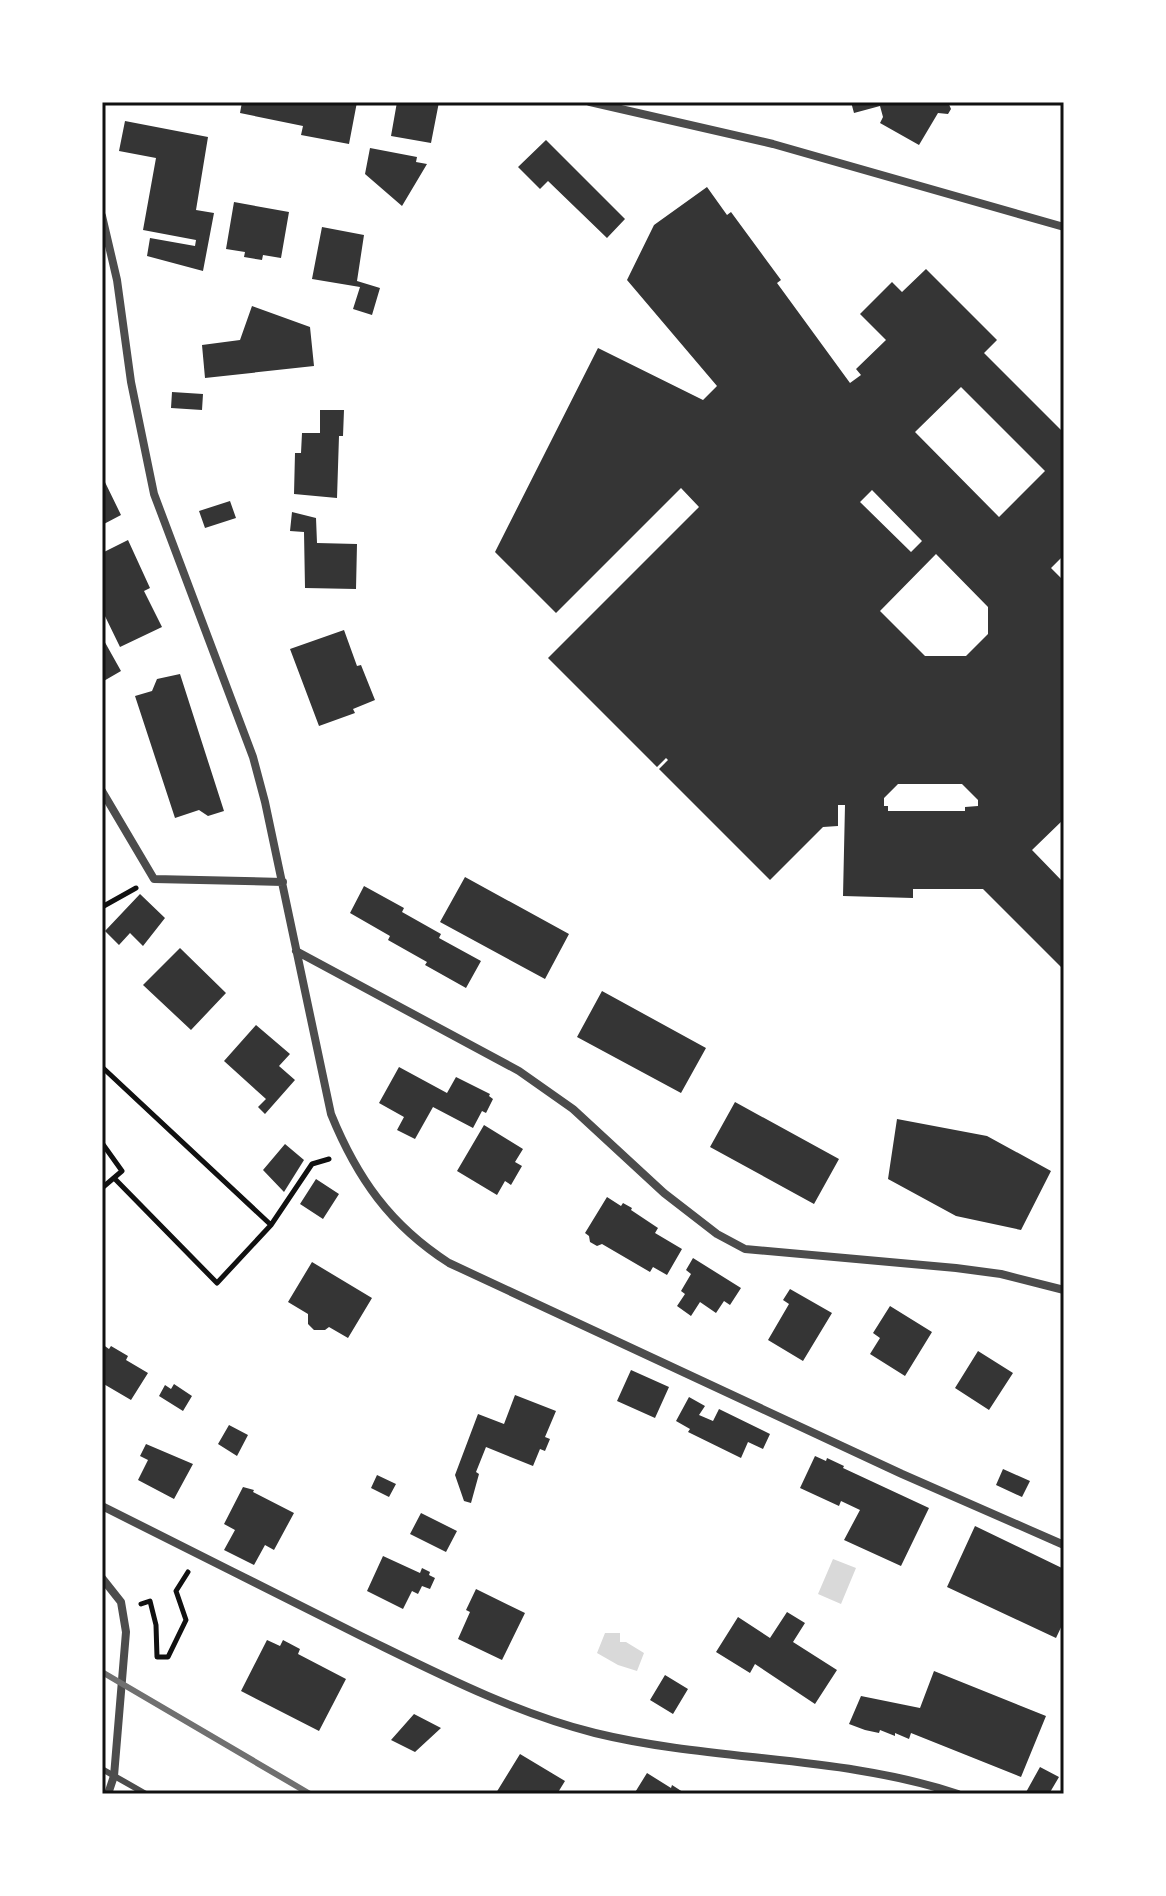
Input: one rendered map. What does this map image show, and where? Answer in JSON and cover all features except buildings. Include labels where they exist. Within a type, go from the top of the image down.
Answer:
[{"type":"street","points":[[590,102],[773,144],[1064,227]]},
{"type":"street","points":[[102,216],[117,280],[131,382],[154,494],[253,757],[283,882],[331,1114],[347,1152],[369,1189],[426,1248],[449,1263],[888,1468],[1064,1545]]},
{"type":"street","points":[[102,791],[154,879],[283,882]]},
{"type":"street","points":[[296,951],[519,1071],[573,1109],[664,1193],[717,1234],[745,1249],[956,1268],[1001,1274],[1064,1290]]},
{"type":"street","points":[[102,1506],[457,1683],[521,1711],[594,1732],[681,1750],[881,1774],[958,1794]]},
{"type":"street","points":[[102,1578],[121,1602],[126,1632],[114,1776],[108,1794]]},
{"type":"lane","points":[[102,1769],[146,1794]]},
{"type":"path","points":[[102,907],[154,879]]},
{"type":"path","points":[[102,1067],[271,1225]]},
{"type":"path","points":[[102,1143],[122,1171],[102,1188]]},
{"type":"path","points":[[115,1179],[217,1283],[271,1225],[312,1164],[347,1152]]},
{"type":"path","points":[[151,1606],[156,1625],[157,1657],[168,1657],[186,1620],[176,1591],[182,1583]]},
{"type":"shaded area","points":[[833,1559],[856,1568],[841,1604],[818,1594]]},
{"type":"shaded area","points":[[605,1633],[620,1633],[620,1642],[626,1642],[644,1653],[637,1671],[597,1653]]},
{"type":"railway","points":[[102,1672],[310,1794]]}]
